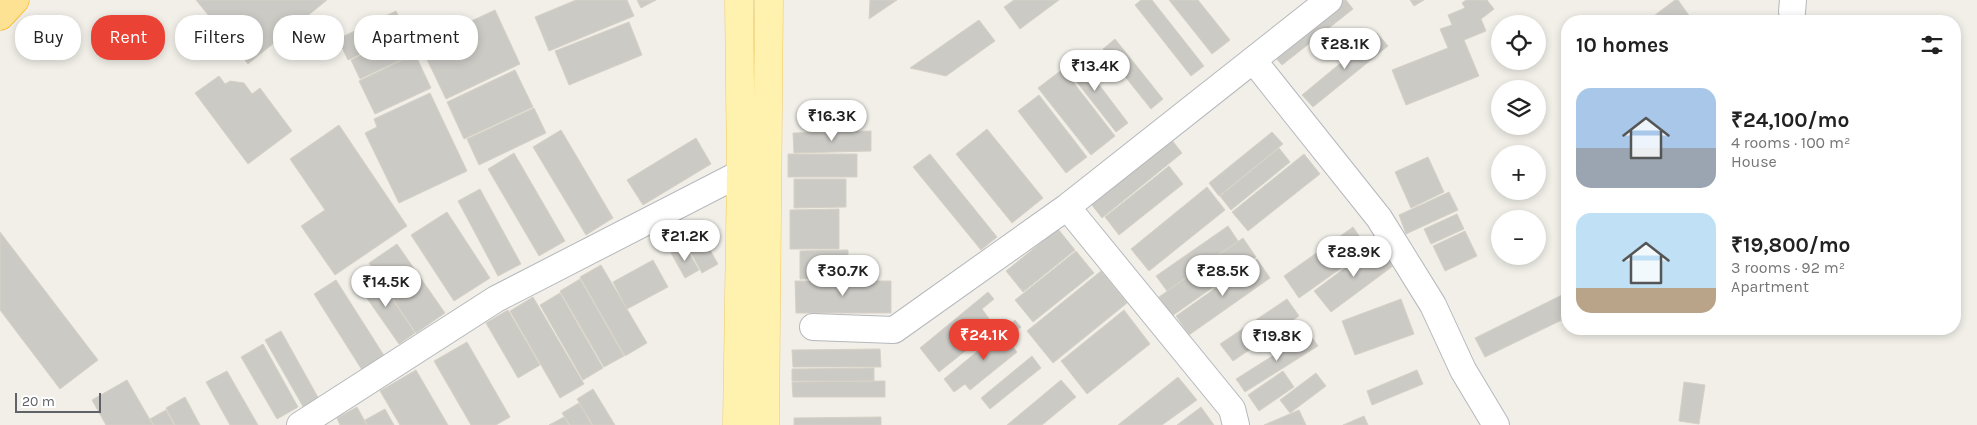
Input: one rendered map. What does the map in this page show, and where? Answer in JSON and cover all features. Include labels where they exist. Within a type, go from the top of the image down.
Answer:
[{"type":"highway","points":[[0,16],[16,0]]},
{"type":"main road","points":[[737,425],[742,173],[739,0]]},
{"type":"main road","points":[[765,425],[769,0]]},
{"type":"street","points":[[812,327],[894,330],[1067,207],[1329,0]]},
{"type":"street","points":[[1253,60],[1378,218],[1433,305],[1462,370],[1496,425]]},
{"type":"street","points":[[300,425],[496,299],[742,173]]},
{"type":"street","points":[[1067,207],[1232,410],[1236,425]]},
{"type":"building","points":[[196,0],[327,0],[308,15],[273,15],[273,44],[263,52],[263,15],[208,15]]},
{"type":"building","points":[[576,0],[627,0],[634,16],[549,51],[535,17]]},
{"type":"building","points":[[637,0],[656,0],[641,8]]},
{"type":"building","points":[[870,0],[897,0],[869,19]]},
{"type":"building","points":[[1014,0],[1059,0],[1020,29],[1004,7]]},
{"type":"building","points":[[1141,0],[1152,0],[1204,66],[1191,76],[1135,5]]},
{"type":"building","points":[[1169,0],[1198,0],[1230,40],[1212,54]]},
{"type":"building","points":[[1342,0],[1346,0],[1353,9],[1282,65],[1273,55]]},
{"type":"building","points":[[1410,0],[1424,0],[1414,6]]},
{"type":"building","points":[[1466,0],[1487,0],[1494,9],[1481,19],[1486,31],[1464,40],[1479,76],[1406,105],[1392,70],[1448,48],[1440,29],[1452,25],[1448,15],[1465,8],[1462,3]]},
{"type":"building","points":[[1675,0],[1678,0],[1689,15],[1655,15]]},
{"type":"building","points":[[495,10],[520,64],[446,99],[427,60],[478,60],[478,18]]},
{"type":"building","points":[[396,11],[398,15],[388,15]]},
{"type":"building","points":[[979,20],[995,41],[946,76],[910,68]]},
{"type":"building","points":[[629,22],[642,55],[569,85],[555,51]]},
{"type":"building","points":[[354,31],[354,57],[348,60],[344,52],[344,36]]},
{"type":"building","points":[[1377,33],[1388,46],[1313,107],[1302,95]]},
{"type":"building","points":[[1115,39],[1163,99],[1151,109],[1103,49]]},
{"type":"building","points":[[1075,53],[1128,123],[1116,132],[1062,63]]},
{"type":"building","points":[[354,59],[400,60],[360,79],[351,60]]},
{"type":"building","points":[[245,60],[253,60],[248,64]]},
{"type":"building","points":[[403,60],[418,60],[431,88],[375,114],[359,81]]},
{"type":"building","points":[[1063,69],[1115,136],[1091,155],[1038,88]]},
{"type":"building","points":[[515,70],[533,107],[464,139],[447,102]]},
{"type":"building","points":[[219,76],[225,84],[230,81],[244,83],[252,94],[260,88],[292,131],[248,164],[195,93]]},
{"type":"building","points":[[430,93],[467,171],[399,203],[365,133],[377,127],[374,119]]},
{"type":"building","points":[[1039,95],[1087,157],[1066,173],[1018,111]]},
{"type":"building","points":[[534,108],[546,133],[479,165],[467,139]]},
{"type":"building","points":[[339,125],[407,226],[335,275],[301,226],[325,210],[290,159]]},
{"type":"building","points":[[987,129],[1043,198],[1012,223],[956,154]]},
{"type":"building","points":[[561,130],[613,218],[586,235],[533,147]]},
{"type":"building","points":[[871,131],[871,151],[794,153],[793,133]]},
{"type":"building","points":[[1272,132],[1283,144],[1219,196],[1209,183]]},
{"type":"building","points":[[1168,135],[1182,153],[1102,218],[1088,200]]},
{"type":"building","points":[[696,138],[711,164],[643,205],[627,180]]},
{"type":"building","points":[[1279,148],[1290,162],[1231,210],[1220,196]]},
{"type":"building","points":[[514,153],[565,241],[539,256],[488,169]]},
{"type":"building","points":[[788,154],[857,154],[857,177],[788,177]]},
{"type":"building","points":[[930,154],[997,237],[981,250],[913,167]]},
{"type":"building","points":[[1304,154],[1320,174],[1248,231],[1232,212]]},
{"type":"building","points":[[1428,157],[1444,192],[1411,208],[1395,172]]},
{"type":"building","points":[[1169,166],[1183,184],[1119,235],[1105,217]]},
{"type":"building","points":[[794,179],[846,179],[846,207],[794,208]]},
{"type":"building","points":[[1207,187],[1225,210],[1149,271],[1131,249]]},
{"type":"building","points":[[480,189],[521,264],[498,276],[458,201]]},
{"type":"building","points":[[1449,192],[1458,210],[1406,234],[1399,215]]},
{"type":"building","points":[[839,209],[839,249],[790,249],[790,210]]},
{"type":"building","points":[[447,212],[490,278],[454,301],[411,235]]},
{"type":"building","points":[[1457,214],[1464,229],[1431,244],[1424,229]]},
{"type":"building","points":[[1228,226],[1238,241],[1167,291],[1156,276]]},
{"type":"building","points":[[1353,227],[1368,249],[1299,298],[1284,276]]},
{"type":"building","points":[[1058,229],[1075,250],[1023,292],[1006,271]]},
{"type":"building","points":[[1465,231],[1477,256],[1445,271],[1433,246]]},
{"type":"building","points":[[0,232],[98,360],[60,389],[0,310]]},
{"type":"building","points":[[701,234],[718,264],[702,273],[685,242]]},
{"type":"building","points":[[1243,238],[1256,257],[1172,316],[1159,297]]},
{"type":"building","points":[[397,244],[445,313],[416,333],[369,263]]},
{"type":"building","points":[[1377,244],[1393,266],[1331,312],[1314,291]]},
{"type":"building","points":[[685,246],[699,270],[685,278],[671,253]]},
{"type":"building","points":[[848,250],[848,279],[800,279],[800,251]]},
{"type":"building","points":[[1076,251],[1094,273],[1033,322],[1015,300]]},
{"type":"building","points":[[1257,259],[1270,278],[1189,335],[1176,316]]},
{"type":"building","points":[[653,260],[668,287],[627,309],[613,282]]},
{"type":"building","points":[[601,265],[647,343],[625,356],[580,277]]},
{"type":"building","points":[[1101,271],[1127,303],[1053,363],[1027,331]]},
{"type":"building","points":[[374,272],[415,333],[399,344],[357,284]]},
{"type":"building","points":[[580,279],[624,356],[604,367],[560,291]]},
{"type":"building","points":[[336,280],[385,357],[362,370],[314,294]]},
{"type":"building","points":[[795,281],[891,281],[891,313],[796,313]]},
{"type":"building","points":[[988,292],[994,299],[982,309],[995,327],[939,372],[920,348]]},
{"type":"building","points":[[560,293],[603,368],[583,380],[540,305]]},
{"type":"building","points":[[1561,295],[1561,320],[1485,357],[1475,338]]},
{"type":"building","points":[[533,297],[584,384],[560,398],[510,311]]},
{"type":"building","points":[[1287,299],[1299,316],[1233,361],[1220,344]]},
{"type":"building","points":[[1401,299],[1414,334],[1355,355],[1342,321]]},
{"type":"building","points":[[508,310],[540,365],[518,378],[486,323]]},
{"type":"building","points":[[1124,310],[1150,344],[1087,394],[1061,361]]},
{"type":"building","points":[[1015,320],[1021,327],[1006,339],[1017,352],[970,390],[965,384],[954,392],[944,379]]},
{"type":"building","points":[[281,331],[320,401],[305,410],[265,340]]},
{"type":"building","points":[[1309,333],[1318,346],[1245,392],[1236,379]]},
{"type":"building","points":[[467,342],[510,417],[496,425],[471,425],[434,361]]},
{"type":"building","points":[[263,344],[298,407],[277,419],[241,357]]},
{"type":"building","points":[[880,349],[881,367],[793,367],[792,350]]},
{"type":"building","points":[[1032,356],[1041,368],[990,409],[981,398]]},
{"type":"building","points":[[874,368],[874,381],[792,381],[792,369]]},
{"type":"building","points":[[416,370],[448,425],[400,425],[380,391]]},
{"type":"building","points":[[1417,370],[1423,384],[1372,405],[1367,391]]},
{"type":"building","points":[[227,371],[258,425],[230,425],[206,382]]},
{"type":"building","points":[[1283,371],[1294,387],[1259,411],[1248,395]]},
{"type":"building","points":[[1316,373],[1326,386],[1290,413],[1280,400]]},
{"type":"building","points":[[1178,377],[1197,400],[1162,425],[1118,425]]},
{"type":"building","points":[[127,380],[153,425],[106,425],[92,400]]},
{"type":"building","points":[[1061,380],[1076,397],[1042,425],[1007,425]]},
{"type":"building","points":[[885,381],[885,397],[793,397],[792,382]]},
{"type":"building","points":[[1684,382],[1705,385],[1699,424],[1679,421]]},
{"type":"building","points":[[593,389],[615,425],[593,425],[577,399]]},
{"type":"building","points":[[185,397],[200,425],[175,425],[166,408]]},
{"type":"building","points":[[579,403],[592,425],[570,425],[562,413]]},
{"type":"building","points":[[357,407],[367,425],[340,425],[337,418]]},
{"type":"building","points":[[1201,407],[1214,425],[1177,425]]},
{"type":"building","points":[[385,409],[394,425],[367,425],[365,420]]},
{"type":"building","points":[[166,410],[174,425],[154,425],[150,419]]},
{"type":"building","points":[[1299,410],[1306,425],[1264,425]]},
{"type":"building","points":[[1364,416],[1368,425],[1343,425]]},
{"type":"building","points":[[564,417],[569,425],[549,425]]},
{"type":"building","points":[[881,417],[881,425],[794,425],[794,418]]}]
